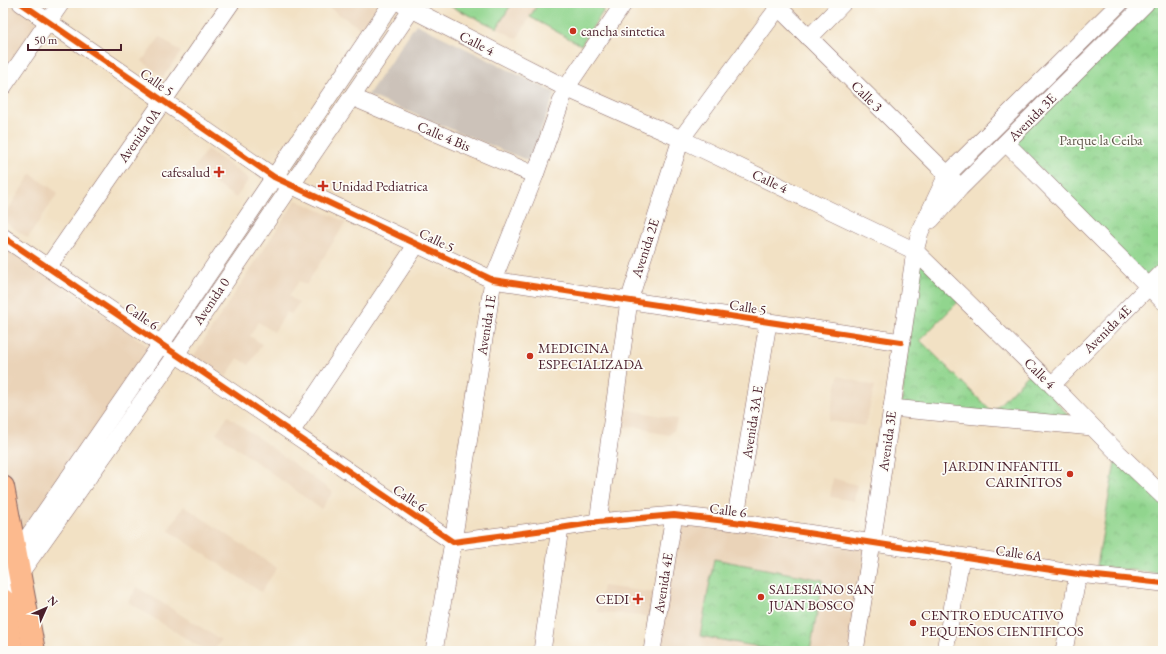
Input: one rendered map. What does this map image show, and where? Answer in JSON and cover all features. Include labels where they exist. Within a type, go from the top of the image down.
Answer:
[{"type":"main road","points":[[3,487],[13,567],[34,651]]},
{"type":"main road","points":[[3,598],[12,651]]},
{"type":"street","name":"Calle 5","points":[[21,3],[274,177],[493,280],[902,342]]},
{"type":"street","points":[[3,87],[61,3]]},
{"type":"street","name":"Avenida 0A","points":[[48,267],[231,3]]},
{"type":"street","name":"Avenida 0","points":[[3,598],[13,567],[161,344],[392,3]]},
{"type":"street","name":"Avenida 1E","points":[[434,651],[453,542],[493,280],[535,175],[566,88],[624,3]]},
{"type":"street","points":[[809,38],[843,3]]},
{"type":"street","name":"Avenida 3E","points":[[855,651],[915,250],[920,232],[947,175],[1120,3]]},
{"type":"street","name":"Avenida 3E","points":[[920,232],[960,188],[1146,3]]},
{"type":"street","name":"Avenida 0","points":[[13,567],[176,354],[352,98],[409,5]]},
{"type":"street","name":"Calle 4","points":[[409,5],[566,88],[680,139],[915,250],[1163,496]]},
{"type":"street","name":"Calle 3","points":[[776,5],[960,188]]},
{"type":"street","name":"Avenida 2E","points":[[598,522],[628,301],[680,139],[776,5]]},
{"type":"street","name":"Calle 4 Bis","points":[[352,98],[535,175]]},
{"type":"street","points":[[1006,143],[1163,301]]},
{"type":"street","name":"Calle 6","points":[[3,237],[453,542],[598,522],[674,515],[735,522],[872,543]]},
{"type":"street","points":[[291,432],[417,244]]},
{"type":"street","name":"Avenida 4E","points":[[1052,385],[1163,272]]},
{"type":"street","name":"Avenida 3A E","points":[[735,522],[768,322]]},
{"type":"street","points":[[892,408],[1092,427]]},
{"type":"street","name":"Avenida 4E","points":[[652,651],[674,515]]},
{"type":"street","points":[[542,651],[560,528]]},
{"type":"street","name":"Calle 6A","points":[[872,543],[1078,574],[1163,583]]},
{"type":"street","points":[[945,651],[961,557]]},
{"type":"street","points":[[1064,651],[1078,574]]},
{"type":"shaded area","points":[[3,3],[11,3],[41,25],[3,81]]},
{"type":"shaded area","points":[[322,3],[378,3],[361,29]]},
{"type":"shaded area","points":[[512,3],[538,3],[517,39],[497,28]]},
{"type":"shaded area","points":[[416,24],[555,93],[529,161],[368,95]]},
{"type":"shaded area","points":[[160,37],[181,52],[163,77],[142,61]]},
{"type":"shaded area","name":"cafesalud","points":[[207,149],[249,179],[236,198],[193,169]]},
{"type":"shaded area","points":[[31,174],[58,193],[28,238],[3,221],[3,217]]},
{"type":"shaded area","points":[[296,200],[346,222],[306,285],[299,281],[289,296],[299,303],[291,314],[287,312],[274,332],[258,322],[250,336],[262,344],[249,365],[238,358],[226,377],[193,357]]},
{"type":"shaded area","points":[[3,244],[152,349],[18,549],[3,467]]},
{"type":"shaded area","points":[[838,376],[875,386],[865,426],[829,421]]},
{"type":"shaded area","points":[[626,409],[677,419],[675,429],[669,435],[634,426],[624,428]]},
{"type":"shaded area","points":[[228,416],[333,492],[321,509],[216,433]]},
{"type":"shaded area","points":[[833,478],[857,485],[854,501],[830,497]]},
{"type":"shaded area","points":[[184,506],[277,568],[261,592],[168,530]]},
{"type":"shaded area","name":"SALESIANO SAN JUAN BOSCO","points":[[677,522],[866,544],[849,651],[656,651]]},
{"type":"shaded area","points":[[603,586],[657,593],[654,617],[597,612]]},
{"type":"shaded area","points":[[137,587],[221,640],[214,651],[206,651],[128,602]]},
{"type":"green space","points":[[443,3],[512,3],[497,28]]},
{"type":"green space","name":"cancha sintetica","points":[[538,3],[592,3],[604,10],[581,45],[530,17]]},
{"type":"green space","name":"Parque la Ceiba","points":[[1150,3],[1163,3],[1163,260],[1146,277],[1012,140]]},
{"type":"green space","points":[[918,260],[960,300],[920,340],[992,412],[1031,372],[1071,419],[901,407]]},
{"type":"green space","points":[[1116,456],[1163,501],[1163,574],[1097,566]]},
{"type":"green space","points":[[714,559],[823,580],[810,651],[781,651],[700,636]]},
{"type":"cycle path","points":[[21,3],[274,177],[493,280],[901,342]]},
{"type":"cycle path","points":[[3,237],[453,542],[598,522],[674,515],[735,522],[1078,574],[1163,583]]},
{"type":"place","name":"cancha sintetica","points":[[573,31]]},
{"type":"place","name":"cafesalud","points":[[219,172]]},
{"type":"place","name":"Unidad Pediatrica","points":[[323,186]]},
{"type":"place","name":"MEDICINA ESPECIALIZADA","points":[[530,356]]},
{"type":"place","name":"JARDIN INFANTIL CARIÑITOS","points":[[1070,474]]},
{"type":"place","name":"SALESIANO SAN JUAN BOSCO","points":[[761,597]]},
{"type":"place","name":"CEDI","points":[[638,599]]},
{"type":"place","name":"CENTRO EDUCATIVO PEQUEÑOS CIENTIFICOS","points":[[913,623]]}]
